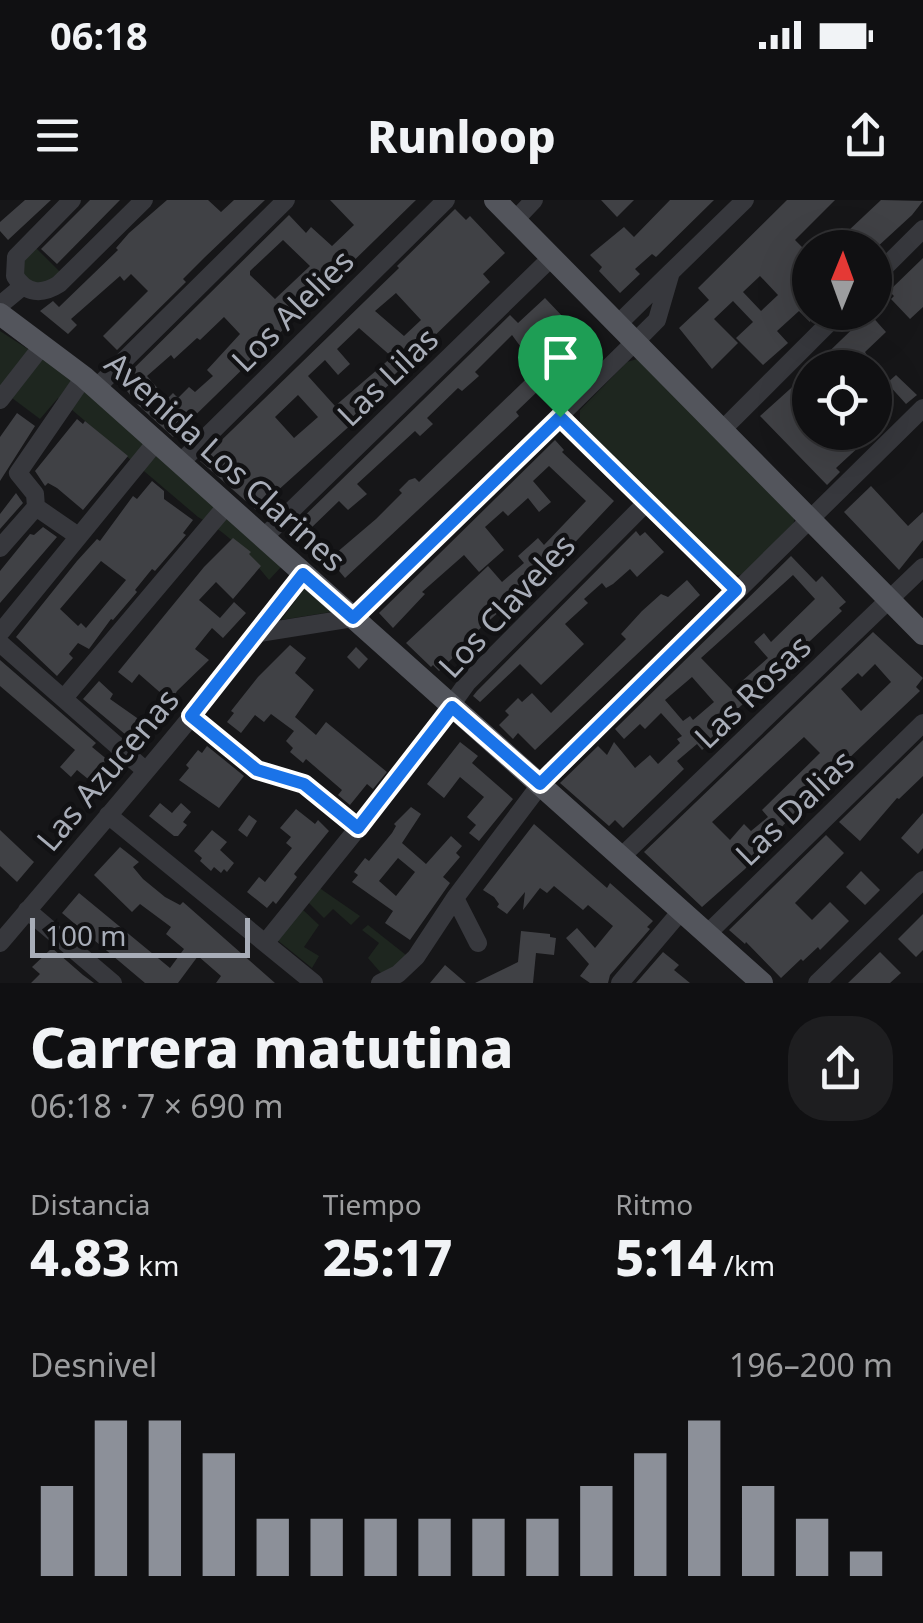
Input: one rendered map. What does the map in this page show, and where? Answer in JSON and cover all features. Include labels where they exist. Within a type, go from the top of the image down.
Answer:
[{"type":"main road","points":[[495,200],[923,634]]},
{"type":"main road","name":"Avenida Los Clarines","points":[[0,314],[90,383],[755,981]]},
{"type":"street","points":[[72,200],[18,252],[14,270],[23,286],[43,292],[58,284],[144,200]]},
{"type":"street","points":[[78,536],[36,508],[34,494],[18,473],[90,383],[286,200]]},
{"type":"street","name":"Los Alelies","points":[[180,463],[446,200]]},
{"type":"street","points":[[514,220],[534,200]]},
{"type":"street","points":[[618,324],[746,200]]},
{"type":"street","points":[[892,260],[923,230]]},
{"type":"street","name":"Las Lilas","points":[[264,538],[552,257]]},
{"type":"street","points":[[260,633],[353,618],[636,342],[656,320],[671,272]]},
{"type":"street","points":[[0,304],[23,286]]},
{"type":"street","points":[[722,429],[822,330]]},
{"type":"street","points":[[0,400],[42,346]]},
{"type":"street","points":[[380,983],[398,974],[416,957],[540,784],[923,408]]},
{"type":"street","points":[[560,417],[736,590]]},
{"type":"street","points":[[0,633],[156,442]]},
{"type":"street","name":"Los Claveles","points":[[266,942],[467,683],[646,502]]},
{"type":"street","points":[[64,698],[227,505]]},
{"type":"street","points":[[0,548],[36,508]]},
{"type":"street","name":"Las Rosas","points":[[621,857],[923,567]]},
{"type":"street","name":"Las Azucenas","points":[[0,943],[260,633],[303,574]]},
{"type":"street","points":[[0,644],[146,771]]},
{"type":"street","points":[[191,716],[257,770],[304,784],[358,828]]},
{"type":"street","name":"Las Dalias","points":[[707,934],[923,723]]},
{"type":"street","points":[[108,815],[314,983]]},
{"type":"street","points":[[817,983],[923,880]]},
{"type":"street","points":[[455,898],[478,943]]},
{"type":"street","points":[[27,910],[114,983]]},
{"type":"street","points":[[620,983],[681,911]]},
{"type":"shaded area","points":[[31,243],[64,276],[29,287],[18,261]]},
{"type":"shaded area","points":[[0,331],[79,382],[281,567],[269,580],[228,537],[198,517],[58,398],[40,419],[0,389]]},
{"type":"shaded area","points":[[637,359],[795,517],[793,526],[744,574],[733,576],[580,425],[580,410],[627,362]]},
{"type":"shaded area","points":[[307,585],[337,611],[281,620]]},
{"type":"shaded area","points":[[318,887],[360,916],[351,925],[333,909],[324,918],[307,901]]},
{"type":"shaded area","points":[[301,908],[319,925],[304,947],[319,956],[312,968],[276,939]]},
{"type":"shaded area","points":[[368,925],[406,955],[394,968],[381,973],[368,958],[379,943],[362,930]]},
{"type":"building","points":[[25,200],[51,200],[8,240],[0,231],[0,222]]},
{"type":"building","points":[[90,200],[120,200],[57,264],[41,249]]},
{"type":"building","points":[[167,200],[208,200],[221,212],[234,200],[265,200],[117,350],[103,336],[148,291],[131,274],[124,281],[120,276],[71,319],[77,325],[68,334],[40,311],[53,301],[59,307],[118,250],[129,233]]},
{"type":"building","points":[[330,200],[416,200],[173,437],[120,382],[289,215],[306,233],[311,227],[332,246],[354,225]],"holes":[[[283,240],[310,266],[275,299],[250,271]],[[224,317],[240,334],[207,370],[213,376],[195,392],[189,387],[178,398],[173,393],[167,399],[147,376],[171,355],[174,359],[197,338],[200,340]]]},
{"type":"building","points":[[601,200],[634,200],[617,217]]},
{"type":"building","points":[[670,200],[714,200],[656,257],[652,254],[635,269],[640,274],[620,293],[590,255],[624,227],[634,237]]},
{"type":"building","points":[[787,200],[835,200],[805,230],[792,230],[792,317],[777,331],[788,343],[763,365],[736,338],[753,322],[733,301],[714,319],[738,343],[712,369],[679,328],[709,300],[698,288]],"holes":[[[760,276],[778,295],[761,311],[743,292]]]},
{"type":"building","points":[[881,200],[923,201],[892,233],[892,230],[849,230]]},
{"type":"building","points":[[455,209],[466,220],[470,216],[505,253],[483,274],[490,282],[351,419],[354,422],[256,510],[200,461]],"holes":[[[396,293],[421,320],[404,336],[375,311]],[[359,328],[392,357],[335,406],[308,376],[325,360],[338,375],[350,364],[337,349]],[[298,395],[318,417],[294,438],[275,417]]]},
{"type":"building","points":[[923,258],[923,307],[910,319],[892,300],[892,288]]},
{"type":"building","points":[[545,298],[564,318],[523,350],[512,335],[475,372],[479,376],[462,391],[458,388],[427,418],[433,424],[420,436],[415,431],[357,484],[367,494],[348,510],[339,501],[310,529],[318,537],[306,549],[289,531],[510,315],[518,323]]},
{"type":"building","points":[[851,330],[886,332],[867,350],[831,350]]},
{"type":"building","points":[[576,331],[588,343],[516,412],[519,416],[345,578],[329,559],[376,519],[402,493],[399,490],[409,480],[415,478],[419,482]]},
{"type":"building","points":[[896,375],[917,395],[906,404],[892,389]]},
{"type":"building","points":[[792,387],[792,449],[760,416]]},
{"type":"building","points":[[17,413],[35,426],[0,481],[0,437]]},
{"type":"building","points":[[77,419],[83,424],[85,421],[128,456],[83,510],[57,488],[48,483],[45,486],[35,471]]},
{"type":"building","points":[[555,440],[562,452],[614,501],[564,554],[561,551],[512,594],[516,597],[439,671],[431,667],[406,643],[488,566],[502,582],[524,563],[518,556],[538,538],[544,545],[586,501],[549,466],[533,481],[551,502],[539,512],[528,498],[508,516],[503,511],[485,527],[504,550],[479,572],[464,555],[422,592],[425,594],[393,628],[379,613]]},
{"type":"building","points":[[793,450],[856,450],[836,468],[840,472],[827,485]]},
{"type":"building","points":[[152,481],[164,491],[164,499],[193,520],[183,533],[186,535],[155,571],[152,569],[89,649],[78,643],[69,654],[73,658],[57,676],[16,637],[77,561],[97,539],[100,541],[133,496],[137,499]],"holes":[[[101,561],[126,580],[86,628],[81,623],[78,626],[60,609]]]},
{"type":"building","points":[[871,486],[908,526],[923,512],[923,540],[899,570],[844,512]]},
{"type":"building","points":[[16,493],[23,503],[0,529],[0,514]]},
{"type":"building","points":[[43,527],[57,537],[0,603],[0,571],[30,534]]},
{"type":"building","points":[[636,531],[640,536],[645,532],[664,552],[637,577],[630,569],[606,588],[602,583],[584,599],[588,603],[565,624],[584,644],[541,685],[520,664],[480,702],[473,696],[477,691]]},
{"type":"building","points":[[233,538],[261,566],[233,599],[216,582],[199,600],[220,618],[234,602],[246,613],[223,638],[212,628],[195,649],[209,660],[171,702],[139,674],[132,683],[118,672],[204,567]]},
{"type":"building","points":[[791,556],[816,582],[822,576],[846,602],[839,608],[842,611],[728,718],[732,723],[702,750],[697,744],[677,761],[684,769],[623,828],[615,820],[609,826],[560,783],[598,746],[607,755],[614,742],[635,768],[650,755],[658,764],[680,743],[677,739],[682,736],[661,713],[645,729],[640,724],[624,739],[615,729]],"holes":[[[793,575],[815,599],[771,642],[764,633],[754,642],[768,658],[732,690],[701,658]],[[692,677],[714,702],[693,720],[690,716],[683,721],[665,700]]]},
{"type":"building","points":[[687,580],[700,595],[535,750],[518,733],[513,739],[499,725],[509,715],[505,711],[518,698],[522,702],[532,693],[551,713],[626,639],[621,634],[642,611],[661,594],[668,597]]},
{"type":"building","points":[[873,632],[923,678],[916,687],[920,691],[809,796],[745,869],[702,907],[644,852]],"holes":[[[875,664],[891,682],[861,711],[841,689]],[[804,737],[820,753],[762,810],[768,817],[751,831],[744,824],[730,840],[712,822]]]},
{"type":"building","points":[[290,645],[306,658],[295,673],[314,690],[295,717],[316,735],[326,722],[387,772],[373,789],[367,784],[350,805],[338,795],[342,790],[306,759],[303,763],[290,752],[293,748],[286,741],[294,731],[271,714],[264,722],[255,715],[241,733],[227,722],[258,677]]},
{"type":"building","points":[[356,647],[368,659],[359,669],[347,657]]},
{"type":"building","points":[[0,660],[96,743],[92,747],[115,766],[98,787],[77,770],[71,777],[60,767],[75,750],[0,686]]},
{"type":"building","points":[[99,681],[113,694],[110,699],[147,725],[132,740],[83,699]]},
{"type":"building","points":[[923,740],[923,776],[897,798],[860,841],[839,822]]},
{"type":"building","points":[[460,742],[478,756],[472,763],[513,799],[479,841],[469,833],[476,825],[467,817],[484,797],[460,777],[444,798],[427,784]]},
{"type":"building","points":[[207,746],[244,776],[219,808],[179,780],[198,750],[202,753]]},
{"type":"building","points":[[160,803],[172,813],[181,803],[191,812],[178,836],[149,816]]},
{"type":"building","points":[[411,807],[421,814],[402,843],[426,864],[451,836],[462,846],[456,853],[460,857],[443,877],[450,883],[410,940],[385,923],[393,911],[352,882],[358,875],[354,872],[365,858],[369,861],[392,833],[394,824]],"holes":[[[398,858],[415,872],[396,896],[379,881]]]},
{"type":"building","points":[[296,809],[315,824],[318,820],[329,831],[294,874],[297,877],[276,904],[273,901],[267,908],[247,892],[259,877],[265,882],[292,848],[286,843],[291,837],[280,828]]},
{"type":"building","points":[[923,813],[923,848],[918,854],[901,838]]},
{"type":"building","points":[[249,815],[257,821],[247,837],[238,830]]},
{"type":"building","points":[[534,824],[607,888],[610,883],[653,921],[610,975],[608,983],[590,983],[580,976],[589,964],[566,938],[577,928],[595,948],[613,926],[588,905],[583,910],[554,886],[547,893],[540,888],[523,910],[525,892],[507,914],[483,890]]},
{"type":"building","points":[[0,830],[34,862],[17,882],[0,866]]},
{"type":"building","points":[[212,830],[227,842],[220,850],[234,863],[227,872],[224,869],[221,873],[214,867],[211,871],[194,851]]},
{"type":"building","points":[[826,835],[844,853],[795,903],[812,920],[830,902],[849,921],[820,950],[818,947],[801,959],[781,978],[729,930]]},
{"type":"building","points":[[120,847],[139,862],[133,867],[143,879],[165,897],[180,905],[183,902],[275,983],[216,983],[221,976],[198,956],[178,983],[145,983],[62,913],[79,893],[170,968],[184,949],[166,934],[171,927],[140,904],[132,912],[94,875]]},
{"type":"building","points":[[861,871],[880,890],[865,905],[846,887]]},
{"type":"building","points":[[923,914],[923,950],[916,957],[898,939]]},
{"type":"building","points":[[521,931],[556,938],[554,955],[536,953],[533,983],[475,983],[518,962]]},
{"type":"building","points":[[52,948],[94,983],[31,983],[40,974],[32,967]]},
{"type":"building","points":[[663,952],[679,965],[674,970],[690,983],[636,983]]},
{"type":"building","points":[[880,952],[901,973],[890,983],[848,983]]},
{"type":"building","points":[[445,965],[466,983],[430,983]]},
{"type":"route","points":[[560,417],[736,590],[540,784],[452,707],[358,828],[304,784],[257,770],[191,716],[303,574],[353,618],[560,417]]}]
